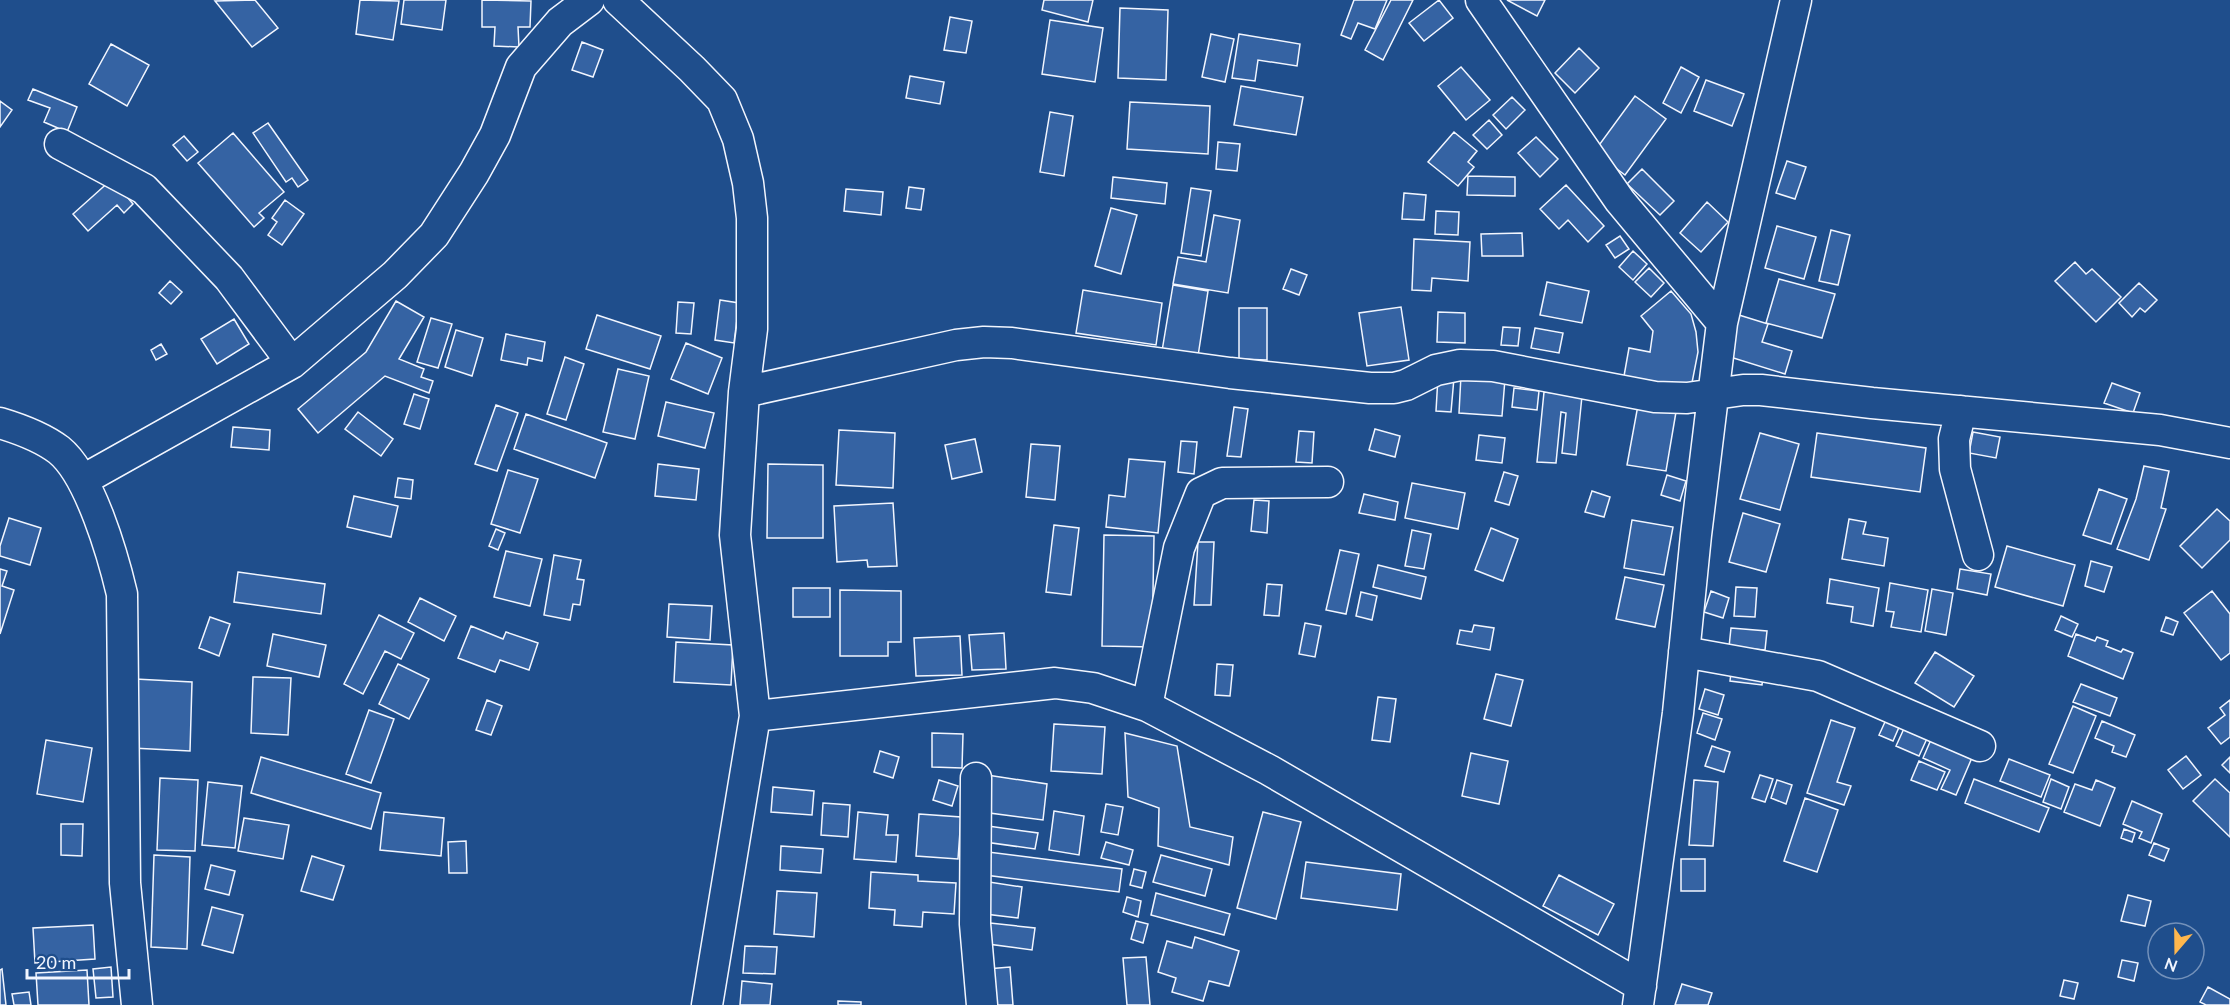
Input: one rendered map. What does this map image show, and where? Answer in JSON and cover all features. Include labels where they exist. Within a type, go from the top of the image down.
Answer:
[{"type":"street","points":[[83,480],[292,363],[395,275],[434,235],[474,173],[495,135],[521,67],[560,22],[589,0]]},
{"type":"street","points":[[618,0],[722,100],[738,139],[748,183],[752,218],[752,329],[744,392],[735,535],[755,716],[707,1005]]},
{"type":"street","points":[[1480,0],[1620,201],[1722,323]]},
{"type":"street","points":[[755,716],[1055,683],[1093,688],[1147,706],[1269,770],[1639,995],[1678,713],[1696,535],[1722,323],[1796,0]]},
{"type":"street","points":[[60,144],[144,189],[229,278],[292,363]]},
{"type":"street","points":[[744,392],[956,345],[999,342],[1230,373],[1370,388],[1406,385],[1436,370],[1460,365],[1493,366],[1654,397],[1687,398],[1743,390],[1761,390],[2160,430],[2230,443]]},
{"type":"street","points":[[1961,411],[1954,439],[1955,470],[1978,555]]},
{"type":"street","points":[[0,423],[27,432],[60,451],[83,480],[114,559],[122,594],[125,884],[137,1005]]},
{"type":"street","points":[[1147,706],[1179,548],[1201,493],[1222,483],[1328,482]]},
{"type":"street","points":[[1684,652],[1818,676],[1980,746]]},
{"type":"street","points":[[976,778],[975,924],[982,1005]]},
{"type":"building","points":[[255,0],[278,28],[252,47],[215,1]]},
{"type":"building","points":[[360,0],[399,1],[393,40],[356,34]]},
{"type":"building","points":[[404,0],[446,0],[442,30],[401,24]]},
{"type":"building","points":[[482,0],[531,1],[530,27],[518,27],[519,47],[494,46],[495,27],[482,27]]},
{"type":"building","points":[[1044,0],[1093,0],[1088,22],[1042,10]]},
{"type":"building","points":[[1354,0],[1387,0],[1375,29],[1358,23],[1351,39],[1341,35]]},
{"type":"building","points":[[1391,0],[1413,0],[1383,60],[1365,50]]},
{"type":"building","points":[[1439,0],[1453,18],[1424,41],[1409,23]]},
{"type":"building","points":[[1507,0],[1545,0],[1537,16]]},
{"type":"building","points":[[1120,8],[1168,10],[1166,80],[1118,78]]},
{"type":"building","points":[[950,17],[972,21],[966,53],[944,50]]},
{"type":"building","points":[[1050,20],[1103,28],[1095,82],[1042,74]]},
{"type":"building","points":[[1211,34],[1234,39],[1225,82],[1202,77]]},
{"type":"building","points":[[1239,34],[1300,44],[1297,66],[1258,60],[1255,81],[1232,78]]},
{"type":"building","points":[[582,42],[603,50],[593,77],[572,70]]},
{"type":"building","points":[[111,44],[149,65],[127,106],[89,84]]},
{"type":"building","points":[[1579,48],[1599,68],[1575,93],[1555,73]]},
{"type":"building","points":[[1461,67],[1490,100],[1466,120],[1438,86]]},
{"type":"building","points":[[1681,67],[1699,77],[1681,113],[1663,103]]},
{"type":"building","points":[[910,76],[944,82],[940,104],[906,98]]},
{"type":"building","points":[[1706,80],[1744,94],[1732,126],[1694,111]]},
{"type":"building","points":[[1241,86],[1303,97],[1296,135],[1234,125]]},
{"type":"building","points":[[33,89],[77,107],[67,132],[44,122],[50,108],[28,100]]},
{"type":"building","points":[[1635,96],[1666,119],[1625,175],[1594,152]]},
{"type":"building","points":[[1512,97],[1525,110],[1506,129],[1493,115]]},
{"type":"building","points":[[0,101],[12,110],[0,127]]},
{"type":"building","points":[[1130,102],[1210,106],[1208,154],[1127,149]]},
{"type":"building","points":[[1050,112],[1073,116],[1064,176],[1040,172]]},
{"type":"building","points":[[1489,120],[1502,135],[1487,149],[1473,135]]},
{"type":"building","points":[[268,123],[308,180],[298,187],[292,178],[286,182],[253,133]]},
{"type":"building","points":[[1454,132],[1477,151],[1468,162],[1474,167],[1458,186],[1428,162]]},
{"type":"building","points":[[233,133],[284,192],[259,213],[264,218],[254,227],[198,163]]},
{"type":"building","points":[[184,136],[198,152],[187,161],[173,145]]},
{"type":"building","points":[[1536,137],[1558,159],[1540,177],[1518,153]]},
{"type":"building","points":[[1218,142],[1240,144],[1237,171],[1216,169]]},
{"type":"building","points":[[1787,161],[1806,167],[1795,199],[1776,193]]},
{"type":"building","points":[[1642,169],[1674,201],[1660,215],[1627,184]]},
{"type":"building","points":[[1468,176],[1515,177],[1515,196],[1467,195]]},
{"type":"building","points":[[1113,177],[1167,183],[1165,204],[1111,198]]},
{"type":"building","points":[[112,179],[133,204],[124,213],[117,205],[88,231],[73,214]]},
{"type":"building","points":[[1566,185],[1604,226],[1588,242],[1568,220],[1559,229],[1540,209]]},
{"type":"building","points":[[909,187],[924,189],[921,210],[906,208]]},
{"type":"building","points":[[1191,188],[1211,191],[1201,256],[1181,253]]},
{"type":"building","points":[[846,189],[883,192],[881,215],[844,211]]},
{"type":"building","points":[[1404,193],[1426,195],[1424,220],[1402,219]]},
{"type":"building","points":[[285,200],[304,214],[282,245],[268,235],[277,222],[272,218]]},
{"type":"building","points":[[1707,202],[1728,222],[1701,252],[1680,233]]},
{"type":"building","points":[[1111,208],[1137,215],[1121,274],[1095,266]]},
{"type":"building","points":[[1436,211],[1459,212],[1458,235],[1435,234]]},
{"type":"building","points":[[1214,215],[1240,220],[1228,293],[1173,284],[1178,257],[1206,262]]},
{"type":"building","points":[[1777,226],[1816,237],[1804,279],[1765,268]]},
{"type":"building","points":[[1831,230],[1850,235],[1838,285],[1819,281]]},
{"type":"building","points":[[1522,233],[1523,256],[1482,256],[1481,234]]},
{"type":"building","points":[[1620,236],[1629,249],[1615,258],[1606,245]]},
{"type":"building","points":[[1414,239],[1470,242],[1468,281],[1432,278],[1431,291],[1412,290]]},
{"type":"building","points":[[1633,251],[1647,264],[1633,280],[1619,267]]},
{"type":"building","points":[[2075,262],[2086,274],[2092,269],[2121,297],[2096,322],[2055,281]]},
{"type":"building","points":[[1649,268],[1664,283],[1651,297],[1635,282]]},
{"type":"building","points":[[1291,269],[1307,275],[1299,295],[1283,289]]},
{"type":"building","points":[[1779,279],[1835,294],[1822,338],[1766,323]]},
{"type":"building","points":[[170,281],[182,292],[171,304],[159,293]]},
{"type":"building","points":[[1547,282],[1589,291],[1582,323],[1540,315]]},
{"type":"building","points":[[2139,283],[2157,300],[2145,312],[2140,308],[2132,317],[2119,303]]},
{"type":"building","points":[[1173,285],[1208,291],[1198,356],[1162,351]]},
{"type":"building","points":[[1083,290],[1162,303],[1156,345],[1076,333]]},
{"type":"building","points":[[1671,291],[1691,314],[1696,332],[1698,352],[1691,388],[1624,376],[1629,348],[1650,352],[1653,331],[1641,316]]},
{"type":"building","points":[[720,300],[739,303],[734,343],[715,340]]},
{"type":"building","points":[[396,301],[424,317],[399,359],[424,369],[421,377],[433,381],[429,393],[385,376],[318,433],[298,409],[366,352]]},
{"type":"building","points":[[678,302],[694,303],[691,334],[676,333]]},
{"type":"building","points":[[1401,307],[1409,360],[1367,366],[1359,313]]},
{"type":"building","points":[[1239,308],[1267,308],[1267,360],[1239,359]]},
{"type":"building","points":[[1438,312],[1465,313],[1465,343],[1437,342]]},
{"type":"building","points":[[597,315],[661,336],[650,369],[586,349]]},
{"type":"building","points":[[1739,315],[1768,324],[1762,342],[1792,351],[1785,374],[1727,356]]},
{"type":"building","points":[[431,318],[452,324],[438,368],[417,362]]},
{"type":"building","points":[[234,319],[249,344],[217,364],[201,339]]},
{"type":"building","points":[[1503,327],[1520,328],[1518,346],[1501,345]]},
{"type":"building","points":[[1535,328],[1563,333],[1559,353],[1531,348]]},
{"type":"building","points":[[456,330],[483,338],[472,376],[445,367]]},
{"type":"building","points":[[506,334],[545,342],[542,361],[528,358],[527,365],[501,360]]},
{"type":"building","points":[[686,343],[722,358],[708,394],[671,379]]},
{"type":"building","points":[[161,344],[167,354],[156,360],[151,350]]},
{"type":"building","points":[[565,357],[584,364],[566,420],[547,414]]},
{"type":"building","points":[[618,369],[649,376],[635,439],[603,432]]},
{"type":"building","points":[[1461,375],[1505,379],[1502,416],[1459,413]]},
{"type":"building","points":[[1438,377],[1454,378],[1451,412],[1436,411]]},
{"type":"building","points":[[2112,383],[2140,393],[2133,413],[2104,403]]},
{"type":"building","points":[[1514,388],[1539,391],[1537,410],[1512,407]]},
{"type":"building","points":[[1544,392],[1582,396],[1576,455],[1562,453],[1566,413],[1561,412],[1556,463],[1537,462]]},
{"type":"building","points":[[414,394],[429,399],[420,429],[404,424]]},
{"type":"building","points":[[666,402],[714,413],[705,448],[658,436]]},
{"type":"building","points":[[496,405],[518,413],[497,471],[475,464]]},
{"type":"building","points":[[1638,405],[1676,412],[1666,471],[1627,465]]},
{"type":"building","points":[[1234,407],[1248,409],[1241,457],[1227,456]]},
{"type":"building","points":[[358,412],[393,439],[381,456],[345,429]]},
{"type":"building","points":[[526,414],[607,443],[595,478],[514,449]]},
{"type":"building","points":[[233,427],[270,430],[269,450],[231,447]]},
{"type":"building","points":[[1375,429],[1400,436],[1395,457],[1369,450]]},
{"type":"building","points":[[839,430],[895,433],[893,488],[836,485]]},
{"type":"building","points":[[1299,431],[1314,432],[1312,463],[1296,462]]},
{"type":"building","points":[[1973,432],[2000,437],[1996,458],[1969,453]]},
{"type":"building","points":[[1760,433],[1799,444],[1780,510],[1740,499]]},
{"type":"building","points":[[1817,433],[1926,448],[1920,492],[1811,477]]},
{"type":"building","points":[[1479,435],[1505,438],[1502,463],[1476,460]]},
{"type":"building","points":[[975,439],[982,472],[952,479],[945,445]]},
{"type":"building","points":[[1181,441],[1197,442],[1194,474],[1178,472]]},
{"type":"building","points":[[1031,444],[1060,446],[1055,500],[1026,497]]},
{"type":"building","points":[[1129,459],[1165,462],[1158,533],[1106,527],[1109,495],[1125,497]]},
{"type":"building","points":[[658,464],[699,469],[696,500],[655,496]]},
{"type":"building","points":[[768,464],[823,465],[823,538],[767,538]]},
{"type":"building","points":[[2144,466],[2169,471],[2161,508],[2166,509],[2149,560],[2117,549],[2136,499]]},
{"type":"building","points":[[508,470],[538,479],[520,533],[491,524]]},
{"type":"building","points":[[1504,472],[1518,476],[1509,505],[1495,501]]},
{"type":"building","points":[[1667,475],[1686,481],[1680,501],[1661,495]]},
{"type":"building","points":[[398,478],[413,480],[411,499],[395,497]]},
{"type":"building","points":[[1412,483],[1465,493],[1458,529],[1405,518]]},
{"type":"building","points":[[2099,489],[2127,499],[2111,544],[2083,535]]},
{"type":"building","points":[[1592,491],[1610,497],[1604,517],[1585,512]]},
{"type":"building","points":[[1364,494],[1398,502],[1395,520],[1359,513]]},
{"type":"building","points":[[354,496],[398,506],[391,537],[347,527]]},
{"type":"building","points":[[1254,500],[1269,501],[1267,533],[1251,531]]},
{"type":"building","points":[[893,503],[897,566],[868,567],[867,560],[837,562],[834,506]]},
{"type":"building","points":[[2217,509],[2230,521],[2230,540],[2202,568],[2180,546]]},
{"type":"building","points":[[1743,513],[1780,524],[1766,572],[1729,562]]},
{"type":"building","points":[[9,518],[41,528],[30,565],[0,556],[0,546]]},
{"type":"building","points":[[1849,519],[1866,522],[1863,534],[1888,538],[1884,566],[1842,559]]},
{"type":"building","points":[[1632,520],[1673,527],[1664,575],[1624,568]]},
{"type":"building","points":[[1054,525],[1079,528],[1071,595],[1046,592]]},
{"type":"building","points":[[1491,528],[1518,539],[1503,581],[1475,570]]},
{"type":"building","points":[[496,529],[505,533],[498,550],[489,546]]},
{"type":"building","points":[[1412,530],[1431,534],[1424,569],[1405,566]]},
{"type":"building","points":[[1104,535],[1154,536],[1152,647],[1102,646]]},
{"type":"building","points":[[1198,542],[1214,542],[1211,605],[1194,605]]},
{"type":"building","points":[[2007,546],[2075,565],[2063,606],[1995,587]]},
{"type":"building","points":[[1340,550],[1359,554],[1346,614],[1326,610]]},
{"type":"building","points":[[506,551],[542,559],[530,606],[494,597]]},
{"type":"building","points":[[554,555],[581,560],[577,579],[584,580],[580,605],[573,604],[570,620],[544,615]]},
{"type":"building","points":[[2091,561],[2112,567],[2104,592],[2085,586]]},
{"type":"building","points":[[1378,565],[1426,577],[1421,599],[1373,587]]},
{"type":"building","points":[[0,569],[7,571],[2,586],[14,590],[0,634]]},
{"type":"building","points":[[1960,569],[1991,574],[1987,595],[1957,589]]},
{"type":"building","points":[[238,572],[325,584],[321,614],[234,602]]},
{"type":"building","points":[[1625,577],[1664,585],[1655,627],[1616,619]]},
{"type":"building","points":[[1830,579],[1879,588],[1873,626],[1851,622],[1853,607],[1827,603]]},
{"type":"building","points":[[1890,583],[1928,590],[1921,632],[1891,627],[1894,612],[1886,611]]},
{"type":"building","points":[[1267,584],[1282,585],[1279,616],[1264,615]]},
{"type":"building","points":[[1736,587],[1757,588],[1755,617],[1734,616]]},
{"type":"building","points":[[793,588],[830,588],[830,617],[793,617]]},
{"type":"building","points":[[1932,589],[1953,593],[1946,635],[1925,631]]},
{"type":"building","points":[[840,590],[901,591],[901,642],[888,642],[888,656],[840,656]]},
{"type":"building","points":[[1711,591],[1729,598],[1723,618],[1704,612]]},
{"type":"building","points":[[2212,591],[2230,614],[2230,653],[2221,660],[2184,613]]},
{"type":"building","points":[[1361,592],[1377,596],[1372,620],[1356,616]]},
{"type":"building","points":[[420,598],[456,616],[444,641],[408,622]]},
{"type":"building","points":[[669,604],[712,606],[710,640],[667,637]]},
{"type":"building","points":[[379,615],[414,633],[401,659],[385,651],[363,694],[344,684]]},
{"type":"building","points":[[2061,616],[2078,624],[2072,637],[2055,630]]},
{"type":"building","points":[[210,617],[230,624],[219,656],[199,648]]},
{"type":"building","points":[[2166,617],[2178,622],[2173,635],[2161,631]]},
{"type":"building","points":[[1305,623],[1321,626],[1315,657],[1299,654]]},
{"type":"building","points":[[1474,625],[1494,628],[1490,650],[1457,644],[1460,630],[1472,632]]},
{"type":"building","points":[[471,626],[503,639],[506,632],[538,643],[529,670],[500,660],[495,672],[458,658]]},
{"type":"building","points":[[1731,628],[1767,631],[1765,650],[1729,647]]},
{"type":"building","points":[[1004,633],[1006,669],[972,670],[969,635]]},
{"type":"building","points":[[273,634],[326,645],[319,677],[267,666]]},
{"type":"building","points":[[2076,634],[2095,641],[2097,637],[2108,641],[2106,646],[2121,652],[2123,649],[2133,653],[2123,679],[2068,656]]},
{"type":"building","points":[[960,636],[962,675],[916,676],[914,638]]},
{"type":"building","points":[[676,642],[733,645],[731,685],[674,682]]},
{"type":"building","points":[[1935,652],[1974,676],[1954,707],[1915,683]]},
{"type":"building","points":[[398,664],[429,679],[409,719],[379,704]]},
{"type":"building","points":[[1217,664],[1233,665],[1230,696],[1215,695]]},
{"type":"building","points":[[1732,664],[1764,668],[1762,685],[1730,681]]},
{"type":"building","points":[[1496,674],[1523,680],[1511,726],[1484,719]]},
{"type":"building","points":[[253,677],[291,678],[288,735],[251,733]]},
{"type":"building","points":[[135,679],[192,682],[190,751],[132,748]]},
{"type":"building","points":[[2081,684],[2117,698],[2110,716],[2073,702]]},
{"type":"building","points":[[1705,689],[1724,695],[1718,715],[1699,709]]},
{"type":"building","points":[[1378,697],[1396,699],[1390,742],[1372,740]]},
{"type":"building","points":[[487,700],[502,706],[491,735],[476,730]]},
{"type":"building","points":[[2230,700],[2230,737],[2221,744],[2208,728],[2225,715],[2220,708]]},
{"type":"building","points":[[2073,706],[2096,716],[2073,773],[2049,764]]},
{"type":"building","points":[[369,710],[394,719],[371,783],[346,774]]},
{"type":"building","points":[[1890,711],[1903,718],[1893,741],[1879,735]]},
{"type":"building","points":[[1703,713],[1722,719],[1715,740],[1697,733]]},
{"type":"building","points":[[1831,720],[1855,728],[1837,782],[1851,786],[1844,805],[1807,793]]},
{"type":"building","points":[[2102,721],[2135,735],[2126,757],[2112,752],[2114,746],[2095,738]]},
{"type":"building","points":[[1907,722],[1930,732],[1919,756],[1896,746]]},
{"type":"building","points":[[1054,724],[1105,727],[1102,774],[1051,771]]},
{"type":"building","points":[[932,733],[963,734],[962,768],[932,767]]},
{"type":"building","points":[[1125,733],[1177,746],[1190,827],[1233,837],[1229,865],[1158,846],[1159,808],[1128,797]]},
{"type":"building","points":[[1933,735],[1974,753],[1956,795],[1941,789],[1950,770],[1923,758]]},
{"type":"building","points":[[46,740],[92,748],[83,802],[37,794]]},
{"type":"building","points":[[1712,746],[1730,752],[1724,772],[1705,766]]},
{"type":"building","points":[[880,751],[899,757],[893,778],[874,772]]},
{"type":"building","points":[[1471,753],[1508,761],[1499,804],[1462,796]]},
{"type":"building","points":[[2186,756],[2201,775],[2183,789],[2168,770]]},
{"type":"building","points":[[261,757],[381,793],[371,829],[251,793]]},
{"type":"building","points":[[2230,757],[2230,773],[2222,765]]},
{"type":"building","points":[[2009,759],[2050,775],[2041,797],[2000,781]]},
{"type":"building","points":[[1919,761],[1945,772],[1937,790],[1911,780]]},
{"type":"building","points":[[987,775],[1047,784],[1043,820],[982,812]]},
{"type":"building","points":[[1760,775],[1773,779],[1765,802],[1752,798]]},
{"type":"building","points":[[160,778],[198,780],[195,851],[157,850]]},
{"type":"building","points":[[1974,779],[2049,808],[2039,832],[1965,803]]},
{"type":"building","points":[[2051,779],[2069,787],[2061,809],[2043,802]]},
{"type":"building","points":[[2215,779],[2230,793],[2230,837],[2193,801]]},
{"type":"building","points":[[939,780],[958,786],[952,806],[933,800]]},
{"type":"building","points":[[1694,780],[1718,782],[1713,846],[1689,845]]},
{"type":"building","points":[[1777,780],[1792,785],[1786,804],[1771,798]]},
{"type":"building","points":[[2096,780],[2115,788],[2100,826],[2064,812],[2075,784],[2092,790]]},
{"type":"building","points":[[208,782],[242,786],[235,848],[202,845]]},
{"type":"building","points":[[773,787],[814,791],[812,815],[771,812]]},
{"type":"building","points":[[1805,798],[1838,810],[1817,872],[1784,861]]},
{"type":"building","points":[[2132,801],[2162,814],[2151,843],[2139,838],[2142,832],[2123,824]]},
{"type":"building","points":[[823,803],[850,805],[848,837],[821,835]]},
{"type":"building","points":[[1106,804],[1123,807],[1118,835],[1101,832]]},
{"type":"building","points":[[1054,811],[1084,816],[1079,855],[1049,850]]},
{"type":"building","points":[[384,812],[444,818],[441,856],[380,850]]},
{"type":"building","points":[[858,812],[888,815],[886,835],[898,835],[896,862],[854,859]]},
{"type":"building","points":[[1263,812],[1301,822],[1276,919],[1237,908]]},
{"type":"building","points":[[919,814],[961,817],[958,859],[916,856]]},
{"type":"building","points":[[244,818],[289,825],[283,859],[238,851]]},
{"type":"building","points":[[61,824],[83,824],[82,856],[61,855]]},
{"type":"building","points":[[988,826],[1038,833],[1035,849],[985,842]]},
{"type":"building","points":[[2124,829],[2135,833],[2132,842],[2121,838]]},
{"type":"building","points":[[466,841],[467,873],[449,873],[448,842]]},
{"type":"building","points":[[1106,842],[1133,850],[1129,865],[1101,858]]},
{"type":"building","points":[[2154,843],[2169,849],[2164,861],[2149,855]]},
{"type":"building","points":[[781,846],[823,849],[821,873],[780,870]]},
{"type":"building","points":[[988,852],[1122,869],[1119,892],[985,875]]},
{"type":"building","points":[[154,855],[190,857],[187,949],[151,947]]},
{"type":"building","points":[[1161,855],[1212,869],[1205,896],[1153,882]]},
{"type":"building","points":[[312,856],[344,866],[333,900],[301,891]]},
{"type":"building","points":[[1681,859],[1705,859],[1705,891],[1681,891]]},
{"type":"building","points":[[1306,862],[1401,874],[1397,910],[1301,898]]},
{"type":"building","points":[[211,865],[235,871],[229,895],[205,889]]},
{"type":"building","points":[[1134,869],[1146,872],[1142,888],[1130,885]]},
{"type":"building","points":[[871,872],[918,875],[918,881],[956,883],[954,914],[923,912],[922,927],[894,925],[895,910],[869,908]]},
{"type":"building","points":[[1559,875],[1614,904],[1598,935],[1543,906]]},
{"type":"building","points":[[989,882],[1022,887],[1018,918],[985,914]]},
{"type":"building","points":[[777,891],[817,893],[814,937],[774,934]]},
{"type":"building","points":[[1156,893],[1230,914],[1224,935],[1151,915]]},
{"type":"building","points":[[2128,895],[2151,901],[2145,926],[2121,921]]},
{"type":"building","points":[[1127,897],[1141,901],[1138,917],[1123,912]]},
{"type":"building","points":[[212,907],[243,915],[233,953],[202,945]]},
{"type":"building","points":[[1136,921],[1148,924],[1143,943],[1131,939]]},
{"type":"building","points":[[990,923],[1035,928],[1032,950],[988,944]]},
{"type":"building","points":[[93,925],[95,959],[35,963],[33,928]]},
{"type":"building","points":[[1195,937],[1239,951],[1229,986],[1209,981],[1203,1001],[1172,992],[1176,978],[1158,972],[1167,941],[1192,948]]},
{"type":"building","points":[[745,946],[777,947],[775,974],[743,973]]},
{"type":"building","points":[[1146,957],[1150,1005],[1127,1005],[1123,958]]},
{"type":"building","points":[[2122,960],[2138,963],[2134,981],[2118,977]]},
{"type":"building","points":[[111,967],[113,997],[96,998],[93,969]]},
{"type":"building","points":[[1010,967],[1013,1005],[990,1005],[987,969]]},
{"type":"building","points":[[2,969],[6,1005],[0,1005],[0,970]]},
{"type":"building","points":[[87,970],[89,1005],[38,1005],[36,973]]},
{"type":"building","points":[[2064,980],[2078,983],[2074,999],[2060,996]]},
{"type":"building","points":[[742,981],[772,984],[770,1005],[740,1005]]},
{"type":"building","points":[[1682,984],[1712,993],[1708,1005],[1675,1005]]},
{"type":"building","points":[[2208,987],[2230,999],[2230,1005],[2206,1005],[2200,1002]]},
{"type":"building","points":[[29,992],[31,1005],[14,1005],[12,994]]},
{"type":"building","points":[[838,1001],[861,1002],[861,1005],[838,1005]]}]
